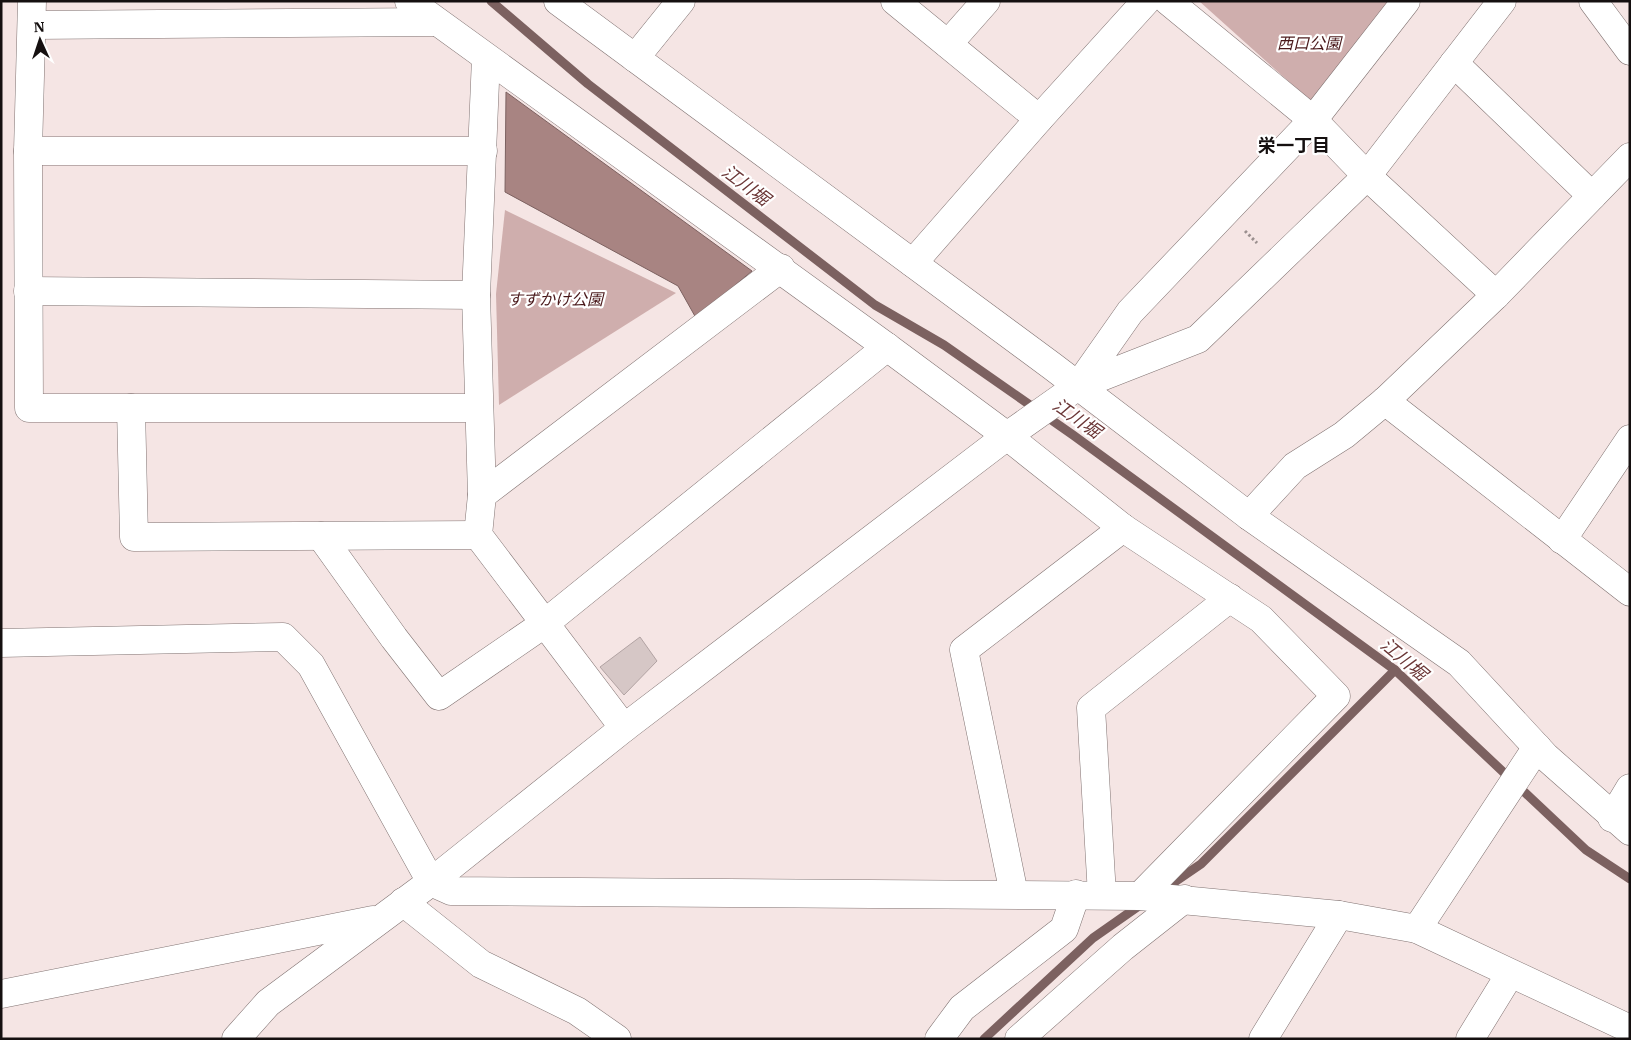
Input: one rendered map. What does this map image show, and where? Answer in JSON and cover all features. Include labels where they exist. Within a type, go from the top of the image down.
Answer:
[{"type":"street","points":[[409,1],[435,22],[781,268],[887,346],[1007,436],[1123,528],[1262,619],[1336,696],[1140,896]]},
{"type":"street","points":[[558,1],[1078,386],[1249,516],[1459,663],[1537,747],[1621,824],[1630,788]]},
{"type":"street","points":[[635,58],[681,1]]},
{"type":"street","points":[[895,1],[1039,119]]},
{"type":"street","points":[[948,44],[986,1]]},
{"type":"street","points":[[913,264],[1039,119],[1146,1]]},
{"type":"street","points":[[1168,1],[1313,120],[1367,176],[1496,295]]},
{"type":"street","points":[[1078,386],[1130,312],[1313,120],[1406,1]]},
{"type":"street","points":[[236,1039],[268,1003],[379,918],[430,882],[624,728],[1007,436],[1078,386],[1198,339],[1367,176],[1502,1]]},
{"type":"street","points":[[1593,1],[1630,52]]},
{"type":"street","points":[[435,22],[32,13],[28,151],[29,408],[479,408]]},
{"type":"street","points":[[486,58],[476,295],[482,495],[478,535],[624,728]]},
{"type":"street","points":[[1454,63],[1592,196]]},
{"type":"street","points":[[28,151],[483,151]]},
{"type":"street","points":[[1249,516],[1295,466],[1344,435],[1385,401],[1496,295],[1630,158]]},
{"type":"street","points":[[482,495],[781,268]]},
{"type":"street","points":[[28,291],[476,295]]},
{"type":"street","points":[[322,536],[394,638],[439,696],[544,624],[887,346]]},
{"type":"street","points":[[1385,401],[1630,592]]},
{"type":"street","points":[[131,408],[134,537],[478,535]]},
{"type":"street","points":[[1562,540],[1630,439]]},
{"type":"street","points":[[1014,894],[964,650],[1123,528]]},
{"type":"street","points":[[939,1039],[962,1008],[1064,929],[1089,895],[1090,708],[1230,598]]},
{"type":"street","points":[[1,643],[283,637],[311,665],[430,882],[451,892],[1140,896],[1339,915],[1417,929],[1630,1029]]},
{"type":"street","points":[[1417,929],[1537,747]]},
{"type":"street","points":[[1019,1039],[1123,947],[1184,899]]},
{"type":"street","points":[[403,902],[481,964],[577,1011],[617,1039]]},
{"type":"street","points":[[1263,1039],[1339,915]]},
{"type":"street","points":[[1,994],[379,918]]},
{"type":"street","points":[[1470,1039],[1510,974]]},
{"type":"path","points":[[1225,212],[1277,264]]},
{"type":"green space","name":"西口公園","points":[[1199,1],[1393,1],[1315,105]]},
{"type":"green space","name":"すずかけ公園","points":[[505,210],[676,293],[499,405],[496,294]]},
{"type":"shaded area","points":[[506,92],[752,271],[696,318],[678,286],[505,192]]},
{"type":"building","points":[[640,637],[657,661],[624,695],[600,667]]},
{"type":"waterway","name":"江川堀","points":[[491,1],[588,84],[875,305],[944,345],[1073,435],[1395,670],[1586,850],[1630,879]]},
{"type":"waterway","points":[[1160,892],[1201,864],[1395,670]]},
{"type":"waterway","points":[[984,1039],[1093,938],[1143,903]]},
{"type":"district","name":"栄一丁目","points":[[1294,145]]}]
